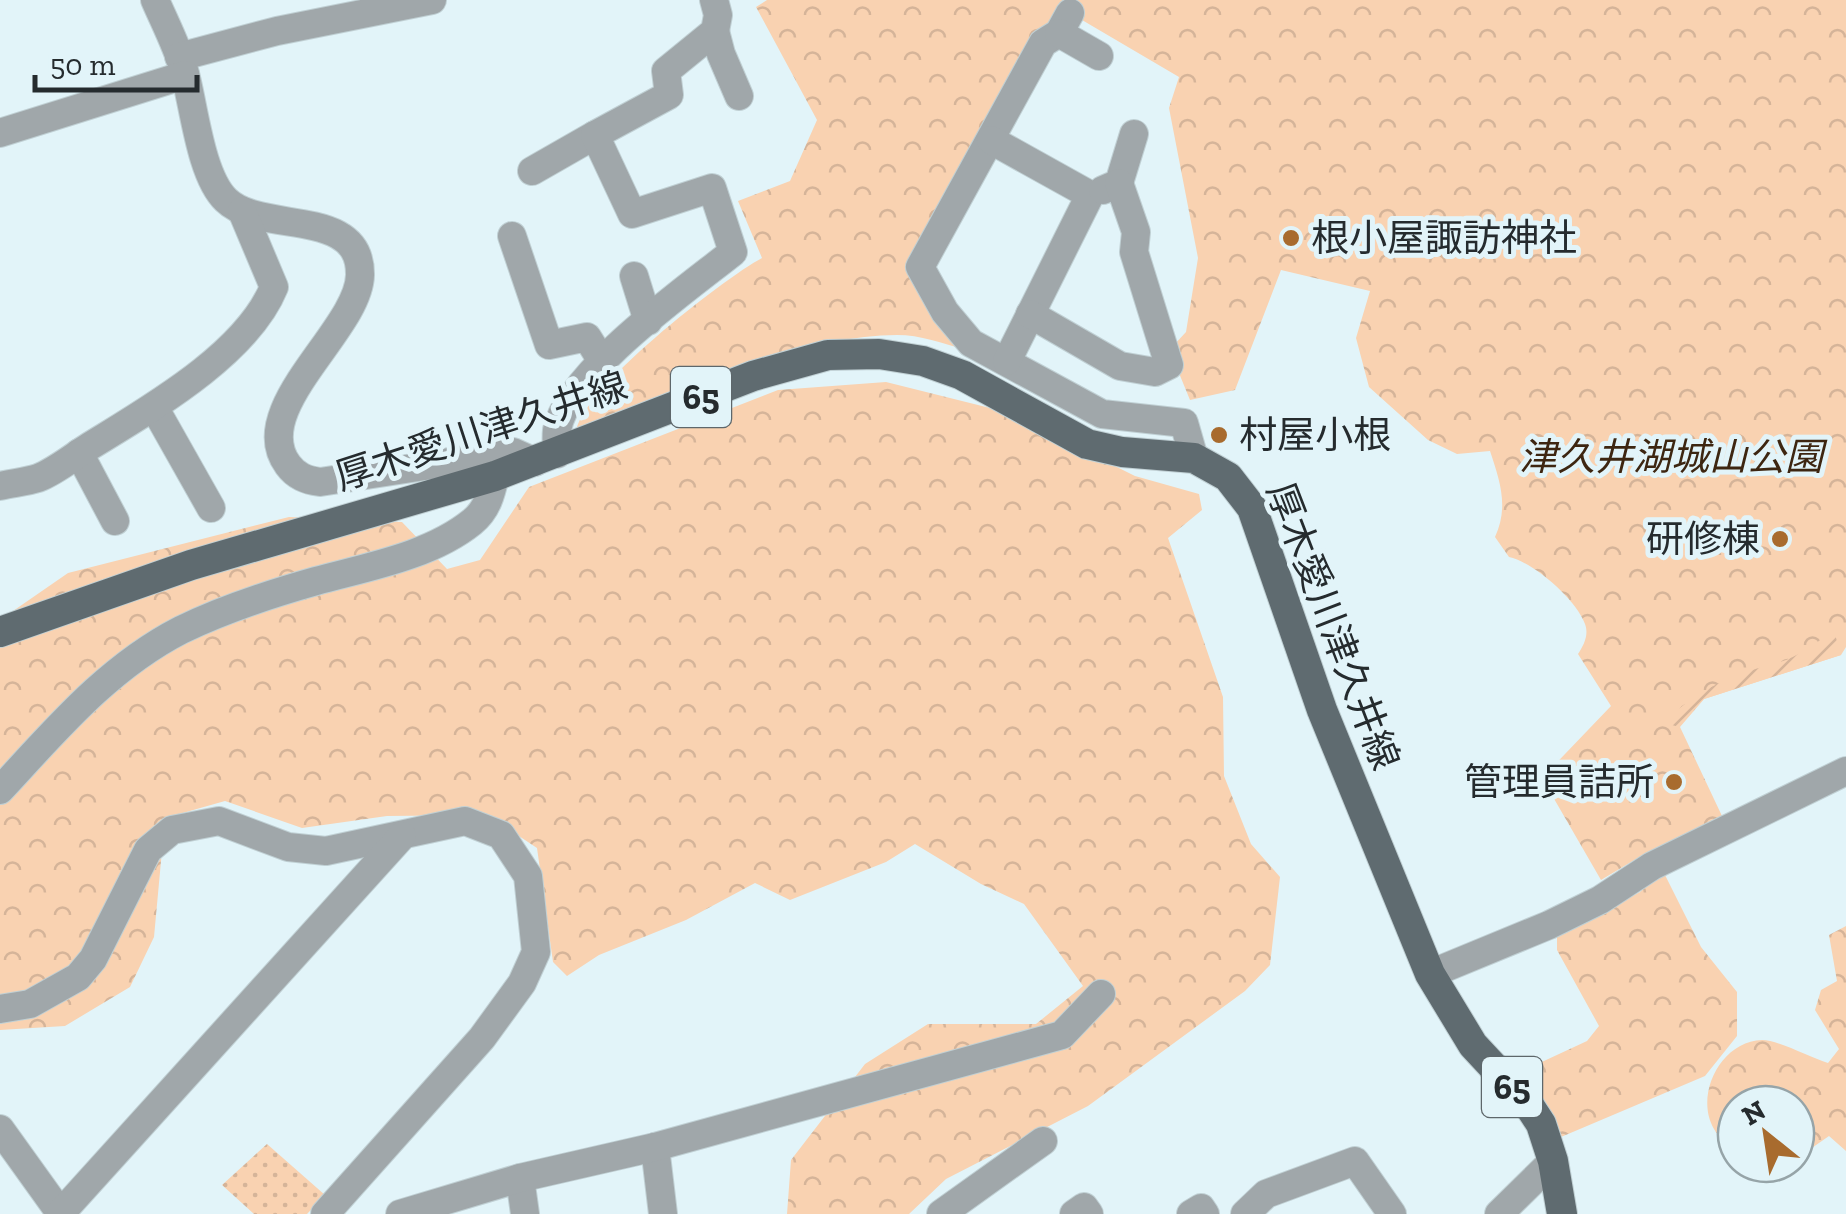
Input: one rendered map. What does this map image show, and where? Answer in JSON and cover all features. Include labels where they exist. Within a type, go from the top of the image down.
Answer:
[{"type":"main road","name":"厚木愛川津久井線","points":[[0,632],[191,565],[495,476],[776,368],[813,358],[856,353],[901,356],[941,367],[979,384],[1060,432],[1103,449],[1194,458],[1228,478],[1252,508],[1322,710],[1430,974],[1473,1045],[1536,1114],[1553,1161],[1562,1214]]},
{"type":"street","points":[[155,0],[182,66],[211,177],[220,194],[242,212],[266,220],[330,230],[352,248],[359,266],[356,294],[298,388],[278,432],[282,456],[297,474],[312,481],[337,481],[501,451],[546,458],[572,399],[602,361],[732,252],[712,188],[632,214],[595,135]]},
{"type":"street","points":[[0,133],[277,31],[432,0]]},
{"type":"street","points":[[714,0],[721,54],[739,96]]},
{"type":"street","points":[[1099,56],[1065,23],[1043,43],[920,267],[955,327],[970,343],[1102,414],[1184,423],[1194,458]]},
{"type":"street","points":[[532,172],[669,95],[666,71],[716,31]]},
{"type":"street","points":[[1030,314],[1120,366],[1155,372],[1169,366],[1134,252],[1136,232],[1120,183],[1134,134]]},
{"type":"street","points":[[991,140],[1090,195]]},
{"type":"street","points":[[1007,361],[1090,195],[1120,183]]},
{"type":"street","points":[[0,486],[41,477],[208,369],[270,298],[274,287],[242,212]]},
{"type":"street","points":[[512,236],[549,344],[587,336],[602,361]]},
{"type":"street","points":[[634,276],[648,321]]},
{"type":"street","points":[[154,407],[210,508]]},
{"type":"street","points":[[79,453],[115,521]]},
{"type":"street","points":[[0,790],[100,685],[135,658],[219,612],[268,594],[376,565],[450,536],[474,520],[490,500],[495,476]]},
{"type":"street","points":[[1430,974],[1549,926],[1642,870],[1846,770]]},
{"type":"street","points":[[0,1009],[30,1004],[78,977],[93,958],[148,850],[172,830],[218,821],[288,848],[326,851],[465,822],[501,836],[528,876],[536,952],[522,982],[482,1038],[325,1214]]},
{"type":"street","points":[[0,1128],[9,1158],[61,1214],[402,836]]},
{"type":"street","points":[[400,1214],[520,1178],[655,1147],[1062,1036],[1101,994]]},
{"type":"street","points":[[941,1214],[1043,1141]]},
{"type":"street","points":[[655,1147],[662,1214]]},
{"type":"street","points":[[1245,1214],[1266,1194],[1355,1161],[1392,1214]]},
{"type":"street","points":[[1499,1214],[1553,1161]]},
{"type":"street","points":[[520,1178],[525,1214]]},
{"type":"street","points":[[1074,1214],[1084,1207],[1089,1214]]},
{"type":"street","points":[[1191,1214],[1201,1208],[1204,1214]]},
{"type":"green space","name":"津久井湖城山公園","points":[[767,0],[1846,0],[1846,647],[1841,655],[1704,699],[1680,727],[1722,816],[1601,880],[1542,778],[1611,706],[1578,654],[1586,632],[1580,614],[1541,574],[1509,557],[1495,537],[1502,505],[1490,451],[1457,454],[1428,440],[1369,387],[1356,338],[1370,291],[1281,270],[1235,390],[1190,400],[1172,356],[1173,346],[1186,332],[1198,258],[1169,108],[1179,77],[1065,10],[911,267],[965,350],[897,335],[817,345],[734,371],[576,434],[582,415],[625,366],[686,312],[762,258],[738,201],[790,181],[817,120],[756,7]]},
{"type":"green space","points":[[886,382],[1006,412],[1135,476],[1199,494],[1202,510],[1168,538],[1223,697],[1224,776],[1251,844],[1280,877],[1270,965],[1245,991],[1088,1106],[946,1179],[909,1214],[787,1214],[791,1160],[865,1064],[928,1024],[1036,1024],[1083,986],[1024,904],[981,884],[915,844],[886,862],[790,900],[755,883],[686,920],[599,955],[567,976],[553,962],[537,848],[487,815],[387,816],[302,828],[225,801],[165,818],[154,937],[130,987],[65,1026],[0,1030],[0,620],[68,573],[289,517],[402,522],[447,569],[480,560],[529,487],[778,390]]},
{"type":"green space","points":[[1834,631],[1841,655],[1704,699],[1679,727],[1665,723],[1703,692],[1794,656]]},
{"type":"green space","points":[[1662,869],[1701,947],[1737,992],[1737,1036],[1705,1076],[1561,1137],[1542,1097],[1518,1073],[1587,1041],[1599,1026],[1557,950],[1557,937],[1640,892]]},
{"type":"green space","points":[[1846,926],[1846,1151],[1829,1136],[1816,1145],[1816,1084],[1716,1084],[1716,1132],[1707,1101],[1710,1086],[1715,1072],[1734,1050],[1762,1040],[1828,1063],[1839,1049],[1815,1010],[1821,990],[1837,981],[1829,935]]},
{"type":"green space","points":[[267,1144],[325,1195],[307,1214],[254,1214],[222,1185]]},
{"type":"place","name":"根小屋諏訪神社","points":[[1291,238]]},
{"type":"place","name":"村屋小根","points":[[1219,435]]},
{"type":"place","name":"研修棟","points":[[1780,539]]},
{"type":"place","name":"管理員詰所","points":[[1674,782]]}]
